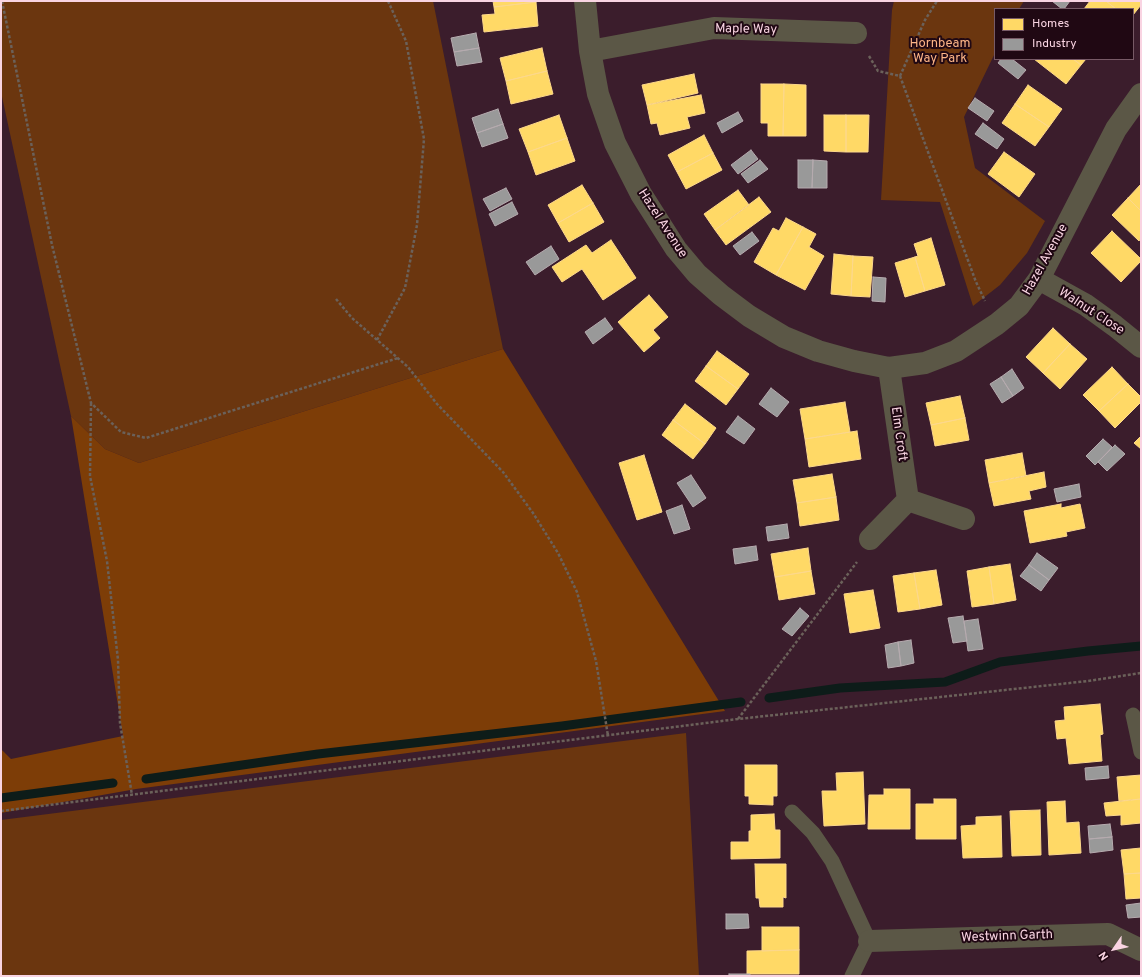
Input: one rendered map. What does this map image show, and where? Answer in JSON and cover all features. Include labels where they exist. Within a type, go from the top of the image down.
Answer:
[{"type":"street","name":"Hazel Avenue","points":[[585,1],[590,51],[598,94],[615,143],[641,194],[676,249],[697,274],[721,295],[749,316],[784,337],[818,351],[854,361],[889,368],[925,363],[956,351],[997,324],[1019,306],[1038,279],[1116,129],[1141,94]]},
{"type":"street","name":"Maple Way","points":[[590,51],[714,28],[856,33]]},
{"type":"street","name":"Walnut Close","points":[[1038,279],[1086,305],[1141,347]]},
{"type":"street","name":"Elm Croft","points":[[889,368],[908,500]]},
{"type":"street","points":[[870,539],[908,500],[964,519]]},
{"type":"street","name":"Westwinn Garth","points":[[869,942],[1108,934],[1141,950]]},
{"type":"lane","points":[[1133,715],[1141,752]]},
{"type":"lane","points":[[792,812],[813,833],[832,861],[869,942],[852,976]]},
{"type":"path","points":[[2,1],[52,245],[91,403],[90,476],[107,560],[118,660],[120,723],[132,795]]},
{"type":"path","points":[[377,340],[405,288],[417,225],[424,139],[406,41],[388,1]]},
{"type":"path","points":[[937,1],[925,20],[900,76],[976,282],[997,324]]},
{"type":"path","points":[[856,33],[878,71],[900,76]]},
{"type":"path","points":[[336,299],[352,318],[408,367],[437,404],[503,472],[558,553],[577,592],[596,661],[608,736]]},
{"type":"path","points":[[91,403],[121,432],[146,438],[398,358]]},
{"type":"path","points":[[738,720],[861,558],[870,539]]},
{"type":"path","points":[[1,811],[738,720],[1088,681],[1141,673]]},
{"type":"green space","points":[[1,1],[433,1],[503,349],[139,463],[105,449],[71,416],[1,92]]},
{"type":"green space","name":"Hornbeam Way Park","points":[[894,1],[1024,1],[1020,8],[994,8],[994,55],[964,117],[975,168],[1045,221],[1027,253],[1000,285],[973,306],[940,202],[881,200],[892,10]]},
{"type":"green space","points":[[686,733],[699,976],[1,976],[1,820]]},
{"type":"shaded area","points":[[503,349],[725,711],[136,789],[1,813],[1,749],[11,759],[123,736],[71,416],[105,449],[139,463]]},
{"type":"building: Homes","points":[[493,1],[536,1],[536,2],[494,7]]},
{"type":"building: Homes","points":[[1090,1],[1106,1],[1115,8],[1085,8]]},
{"type":"building: Homes","points":[[1106,1],[1141,1],[1141,5],[1134,14],[1134,8],[1115,8]]},
{"type":"building: Homes","points":[[536,2],[538,26],[484,32],[482,15],[495,14],[494,7]]},
{"type":"building: Homes","points":[[542,48],[547,71],[506,81],[500,58]]},
{"type":"building: Homes","points":[[1035,60],[1074,60],[1081,65],[1066,84]]},
{"type":"building: Homes","points":[[1074,60],[1085,60],[1081,65]]},
{"type":"building: Homes","points":[[547,71],[553,94],[511,104],[506,81]]},
{"type":"building: Homes","points":[[694,74],[698,93],[647,105],[642,85]]},
{"type":"building: Homes","points":[[761,84],[784,84],[783,136],[768,136],[768,123],[761,123]]},
{"type":"building: Homes","points":[[784,84],[806,85],[806,136],[783,136]]},
{"type":"building: Homes","points":[[1028,85],[1062,109],[1049,127],[1015,104]]},
{"type":"building: Homes","points":[[701,95],[705,113],[687,117],[690,128],[660,135],[657,123],[651,124],[647,105]]},
{"type":"building: Homes","points":[[1015,104],[1049,127],[1035,146],[1002,123]]},
{"type":"building: Homes","points":[[559,115],[567,138],[528,152],[519,129]]},
{"type":"building: Homes","points":[[824,115],[846,115],[846,152],[824,151]]},
{"type":"building: Homes","points":[[846,115],[869,115],[868,152],[846,152]]},
{"type":"building: Homes","points":[[704,135],[713,153],[677,172],[668,155]]},
{"type":"building: Homes","points":[[567,138],[575,161],[536,175],[528,152]]},
{"type":"building: Homes","points":[[1004,152],[1035,174],[1019,197],[988,174]]},
{"type":"building: Homes","points":[[713,153],[722,170],[686,189],[677,172]]},
{"type":"building: Homes","points":[[1141,184],[1141,211],[1128,198]]},
{"type":"building: Homes","points":[[582,185],[593,203],[558,223],[548,205]]},
{"type":"building: Homes","points":[[738,190],[749,205],[715,230],[704,214]]},
{"type":"building: Homes","points":[[759,197],[771,212],[726,245],[715,230]]},
{"type":"building: Homes","points":[[1128,198],[1141,211],[1141,238],[1139,241],[1112,215]]},
{"type":"building: Homes","points":[[593,203],[604,222],[569,242],[558,223]]},
{"type":"building: Homes","points":[[786,218],[803,227],[776,275],[754,262],[773,228],[779,231]]},
{"type":"building: Homes","points":[[803,227],[816,234],[809,247],[824,256],[805,290],[776,275]]},
{"type":"building: Homes","points":[[1112,231],[1141,259],[1141,261],[1121,282],[1091,253]]},
{"type":"building: Homes","points":[[931,238],[945,285],[925,291],[915,257],[918,256],[914,244]]},
{"type":"building: Homes","points":[[611,240],[636,278],[603,300],[582,269],[562,282],[552,267],[586,245],[592,253]]},
{"type":"building: Homes","points":[[834,254],[853,256],[851,296],[831,294]]},
{"type":"building: Homes","points":[[853,256],[873,257],[870,297],[851,296]]},
{"type":"building: Homes","points":[[915,257],[925,291],[905,297],[895,263]]},
{"type":"building: Homes","points":[[649,295],[668,317],[653,330],[660,338],[644,352],[618,322]]},
{"type":"building: Homes","points":[[1053,328],[1070,344],[1043,373],[1026,357]]},
{"type":"building: Homes","points":[[1070,344],[1087,359],[1060,389],[1043,373]]},
{"type":"building: Homes","points":[[717,351],[749,374],[738,389],[706,366]]},
{"type":"building: Homes","points":[[706,366],[738,389],[726,405],[695,381]]},
{"type":"building: Homes","points":[[1112,367],[1128,384],[1099,411],[1083,395]]},
{"type":"building: Homes","points":[[1128,384],[1141,397],[1141,402],[1115,428],[1099,411]]},
{"type":"building: Homes","points":[[960,396],[965,418],[931,425],[926,403]]},
{"type":"building: Homes","points":[[845,402],[850,432],[805,439],[800,409]]},
{"type":"building: Homes","points":[[685,404],[716,428],[705,444],[673,420]]},
{"type":"building: Homes","points":[[965,418],[969,440],[935,446],[931,425]]},
{"type":"building: Homes","points":[[673,420],[705,444],[693,459],[662,435]]},
{"type":"building: Homes","points":[[857,431],[861,459],[809,467],[805,439]]},
{"type":"building: Homes","points":[[1141,436],[1141,449],[1134,443]]},
{"type":"building: Homes","points":[[1022,453],[1026,476],[989,483],[985,460]]},
{"type":"building: Homes","points":[[644,455],[662,512],[637,520],[619,463]]},
{"type":"building: Homes","points":[[1044,472],[1046,487],[1029,491],[1031,499],[994,506],[989,483]]},
{"type":"building: Homes","points":[[832,474],[836,497],[797,503],[793,480]]},
{"type":"building: Homes","points":[[836,497],[839,520],[800,526],[797,503]]},
{"type":"building: Homes","points":[[1061,504],[1061,508],[1080,504],[1085,528],[1066,532],[1067,536],[1030,543],[1024,511]]},
{"type":"building: Homes","points":[[808,548],[811,571],[775,577],[771,554]]},
{"type":"building: Homes","points":[[1010,564],[1016,600],[994,604],[989,567]]},
{"type":"building: Homes","points":[[989,567],[994,604],[972,607],[967,571]]},
{"type":"building: Homes","points":[[936,570],[942,605],[920,609],[914,573]]},
{"type":"building: Homes","points":[[811,571],[815,594],[779,600],[775,577]]},
{"type":"building: Homes","points":[[914,573],[920,609],[898,612],[893,576]]},
{"type":"building: Homes","points":[[873,590],[880,628],[850,633],[844,594]]},
{"type":"building: Homes","points":[[1100,704],[1103,734],[1100,735],[1102,761],[1069,764],[1066,738],[1057,739],[1055,721],[1065,720],[1064,707]]},
{"type":"building: Homes","points":[[745,765],[777,765],[777,796],[773,796],[773,805],[749,804],[749,796],[745,796]]},
{"type":"building: Homes","points":[[863,772],[865,824],[824,826],[822,791],[837,791],[836,773]]},
{"type":"building: Homes","points":[[1141,775],[1141,799],[1119,801],[1117,777]]},
{"type":"building: Homes","points":[[884,789],[910,789],[910,829],[868,829],[869,795],[884,795]]},
{"type":"building: Homes","points":[[934,799],[956,799],[956,839],[916,839],[916,804],[934,804]]},
{"type":"building: Homes","points":[[1141,799],[1141,823],[1121,825],[1121,815],[1106,816],[1104,803]]},
{"type":"building: Homes","points":[[1065,801],[1066,823],[1079,822],[1081,853],[1049,855],[1047,802]]},
{"type":"building: Homes","points":[[1040,810],[1041,855],[1012,856],[1010,811]]},
{"type":"building: Homes","points":[[774,814],[775,830],[780,830],[780,858],[731,859],[731,842],[749,842],[751,815]]},
{"type":"building: Homes","points":[[1001,816],[1002,857],[963,858],[961,826],[976,825],[976,817]]},
{"type":"building: Homes","points":[[1141,848],[1141,873],[1124,874],[1121,850]]},
{"type":"building: Homes","points":[[755,864],[786,864],[786,898],[783,897],[783,907],[760,907],[759,898],[756,898]]},
{"type":"building: Homes","points":[[1141,873],[1141,898],[1126,899],[1124,874]]},
{"type":"building: Homes","points":[[762,927],[799,927],[799,950],[762,951]]},
{"type":"building: Homes","points":[[799,950],[799,974],[747,974],[747,951]]},
{"type":"building: Industry","points":[[1052,1],[1070,1],[1065,8],[1061,8]]},
{"type":"building: Industry","points":[[476,33],[479,48],[454,52],[451,38]]},
{"type":"building: Industry","points":[[479,48],[482,62],[457,66],[454,52]]},
{"type":"building: Industry","points":[[1000,60],[1013,60],[1026,70],[1018,79],[998,63]]},
{"type":"building: Industry","points":[[975,98],[994,111],[987,121],[968,108]]},
{"type":"building: Industry","points":[[498,109],[503,124],[477,133],[472,118]]},
{"type":"building: Industry","points":[[738,112],[743,121],[722,133],[717,123]]},
{"type":"building: Industry","points":[[983,123],[1004,139],[997,149],[975,134]]},
{"type":"building: Industry","points":[[503,124],[508,138],[482,147],[477,133]]},
{"type":"building: Industry","points":[[751,150],[758,159],[738,174],[731,165]]},
{"type":"building: Industry","points":[[760,160],[768,169],[748,183],[741,174]]},
{"type":"building: Industry","points":[[798,160],[813,160],[812,188],[798,188]]},
{"type":"building: Industry","points":[[813,160],[827,161],[827,188],[812,188]]},
{"type":"building: Industry","points":[[506,188],[512,199],[490,211],[483,199]]},
{"type":"building: Industry","points":[[512,202],[518,214],[495,226],[489,214]]},
{"type":"building: Industry","points":[[752,232],[759,241],[740,255],[733,246]]},
{"type":"building: Industry","points":[[551,246],[559,259],[535,275],[526,262]]},
{"type":"building: Industry","points":[[873,277],[886,278],[885,302],[872,301]]},
{"type":"building: Industry","points":[[605,318],[613,329],[593,344],[585,332]]},
{"type":"building: Industry","points":[[1012,369],[1024,388],[1013,396],[1001,377]]},
{"type":"building: Industry","points":[[1001,377],[1013,396],[1002,403],[990,384]]},
{"type":"building: Industry","points":[[771,388],[789,402],[777,417],[759,404]]},
{"type":"building: Industry","points":[[738,416],[755,429],[744,444],[726,432]]},
{"type":"building: Industry","points":[[1103,439],[1112,447],[1095,465],[1086,456]]},
{"type":"building: Industry","points":[[1115,445],[1125,454],[1107,471],[1098,462]]},
{"type":"building: Industry","points":[[691,475],[706,498],[693,507],[677,483]]},
{"type":"building: Industry","points":[[1079,484],[1081,497],[1057,502],[1054,489]]},
{"type":"building: Industry","points":[[682,505],[690,529],[674,534],[666,511]]},
{"type":"building: Industry","points":[[787,524],[789,538],[768,541],[766,527]]},
{"type":"building: Industry","points":[[756,546],[758,560],[735,564],[733,549]]},
{"type":"building: Industry","points":[[1037,553],[1058,568],[1049,580],[1029,565]]},
{"type":"building: Industry","points":[[1029,565],[1049,580],[1041,591],[1020,576]]},
{"type":"building: Industry","points":[[800,608],[809,616],[792,636],[782,629]]},
{"type":"building: Industry","points":[[963,616],[967,641],[953,643],[948,618]]},
{"type":"building: Industry","points":[[978,619],[983,649],[968,651],[964,621]]},
{"type":"building: Industry","points":[[911,640],[914,663],[901,666],[898,642]]},
{"type":"building: Industry","points":[[898,642],[901,666],[888,668],[885,645]]},
{"type":"building: Industry","points":[[1108,766],[1109,778],[1086,780],[1085,768]]},
{"type":"building: Industry","points":[[1110,824],[1112,837],[1089,839],[1088,826]]},
{"type":"building: Industry","points":[[1112,837],[1113,850],[1090,853],[1089,839]]},
{"type":"building: Industry","points":[[1141,903],[1141,917],[1128,918],[1126,905]]},
{"type":"building: Industry","points":[[726,914],[748,914],[749,928],[726,929]]},
{"type":"building: Industry","points":[[729,974],[750,974],[750,976],[729,976]]},
{"type":"waterway","points":[[769,698],[840,688],[945,682],[1000,662],[1141,646]]},
{"type":"waterway","points":[[146,779],[318,754],[562,726],[741,702]]},
{"type":"waterway","points":[[1,798],[113,783]]}]
